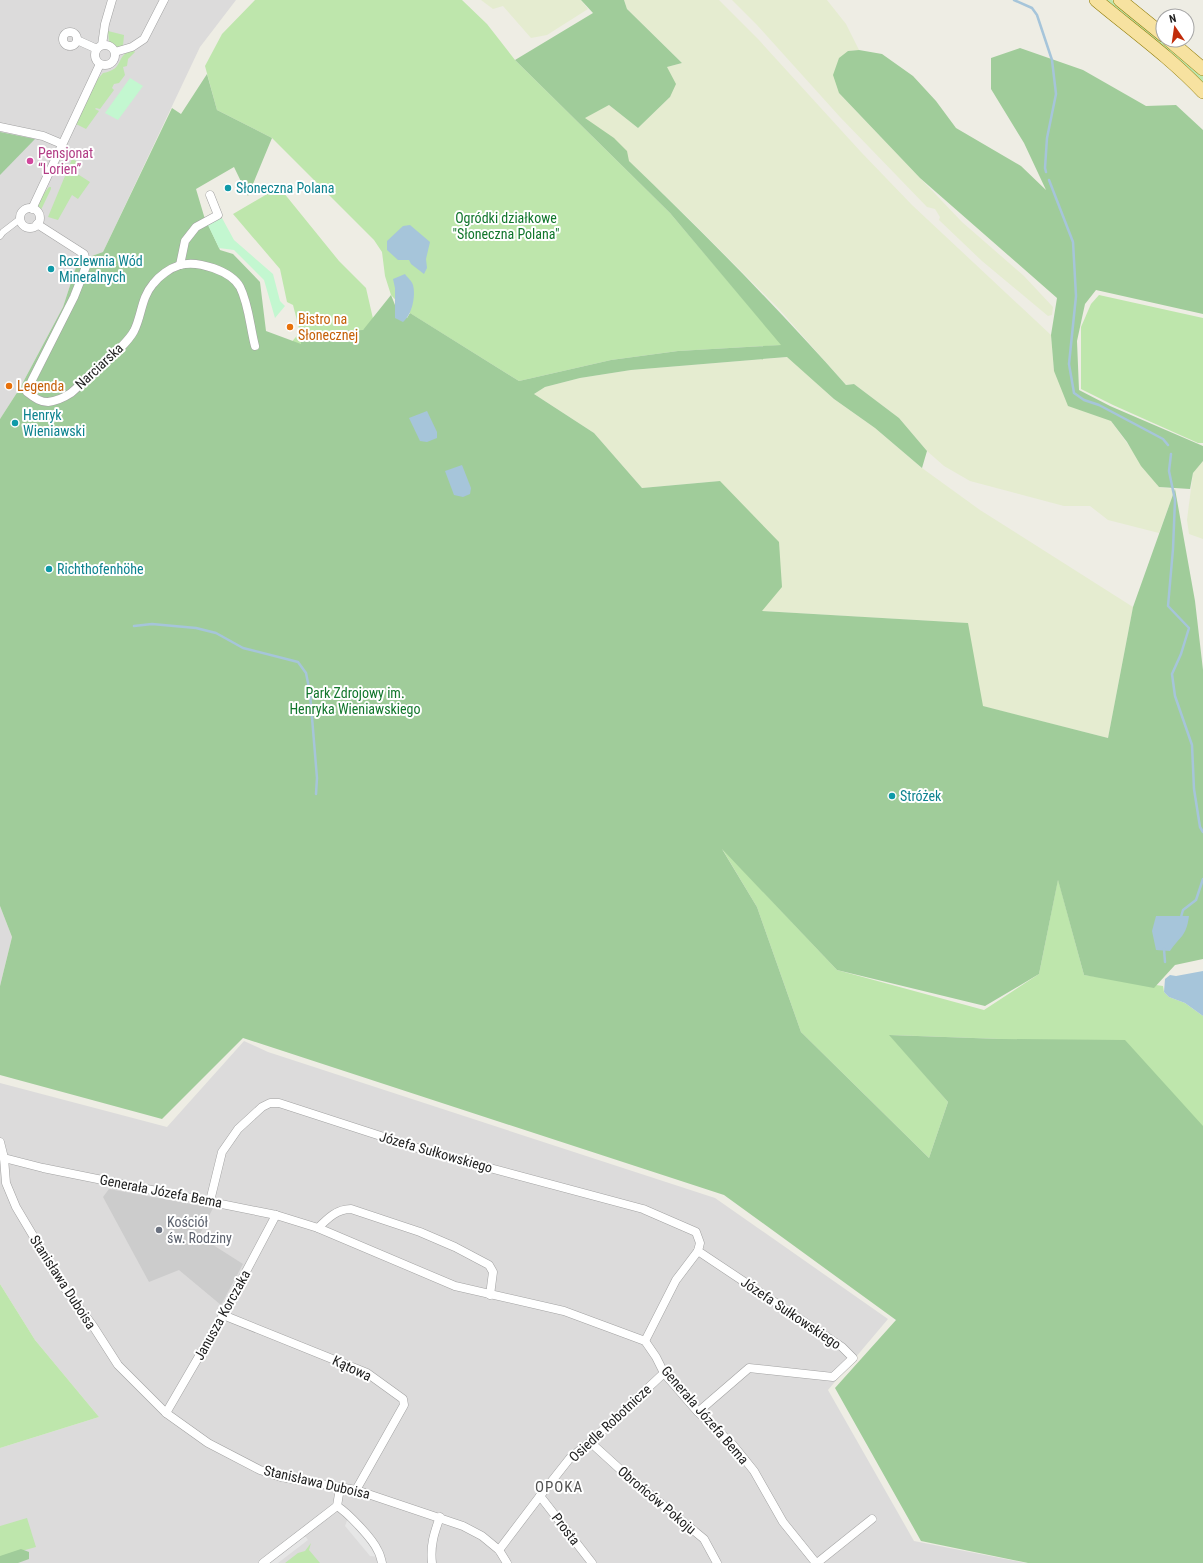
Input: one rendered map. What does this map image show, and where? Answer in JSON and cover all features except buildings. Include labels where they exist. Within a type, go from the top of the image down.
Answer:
[{"type":"main road","points":[[1096,0],[1163,54],[1203,92]]},
{"type":"main road","points":[[1120,0],[1155,28]]},
{"type":"main road","points":[[1178,48],[1203,69]]},
{"type":"street","points":[[100,64],[95,54],[100,47],[112,0]]},
{"type":"street","points":[[115,52],[132,47],[144,39],[164,0]]},
{"type":"street","points":[[77,40],[100,47],[110,46],[115,52],[114,60],[112,63],[100,64]]},
{"type":"street","points":[[32,209],[51,172],[62,144],[100,64]]},
{"type":"street","points":[[0,127],[43,136],[62,144]]},
{"type":"street","points":[[210,195],[218,215],[196,227],[185,241],[180,265],[193,264],[213,268],[229,275],[234,280],[239,286],[244,298],[255,346]]},
{"type":"street","points":[[0,236],[20,219],[20,216],[25,210],[32,209],[36,211],[39,217],[37,224],[34,227],[27,228],[21,223],[20,219]]},
{"type":"street","name":"Narciarska","points":[[37,224],[84,254],[87,264],[74,297],[27,392],[38,400],[47,402],[53,401],[70,393],[122,345],[133,333],[145,294],[154,282],[165,272],[180,265]]},
{"type":"street","name":"Józefa Sułkowskiego","points":[[210,1200],[222,1152],[238,1129],[262,1107],[270,1103],[279,1103],[430,1152],[643,1209],[696,1232],[700,1243],[698,1251],[842,1347],[853,1358],[833,1377],[749,1368],[698,1412]]},
{"type":"street","name":"Stanisława Duboisa","points":[[0,1142],[4,1158],[6,1183],[16,1207],[63,1286],[93,1326],[118,1365],[166,1413],[208,1442],[260,1470],[281,1477],[356,1490],[463,1526],[482,1536],[499,1550],[508,1563]]},
{"type":"street","name":"Generała Józefa Bema","points":[[4,1158],[43,1168],[210,1200],[276,1215],[318,1228],[454,1286],[564,1312],[645,1341],[656,1357],[664,1373],[698,1412],[733,1445],[754,1472],[783,1522],[816,1563],[872,1519]]},
{"type":"street","points":[[318,1228],[331,1216],[343,1209],[351,1209],[420,1232],[455,1247],[489,1265],[493,1272],[490,1295]]},
{"type":"street","name":"Janusza Korczaka","points":[[166,1413],[223,1315],[276,1215]]},
{"type":"street","points":[[645,1341],[676,1280],[698,1251]]},
{"type":"street","name":"Kątowa","points":[[223,1315],[367,1373],[403,1399],[404,1405],[356,1490]]},
{"type":"street","name":"Osiedle Robotnicze","points":[[499,1550],[570,1458],[590,1442],[664,1373]]},
{"type":"street","name":"Obrońców Pokoju","points":[[590,1442],[623,1472],[704,1539],[717,1563]]},
{"type":"street","points":[[263,1563],[337,1506],[342,1487]]},
{"type":"street","name":"Prosta","points":[[540,1496],[592,1563]]},
{"type":"street","points":[[337,1506],[344,1511],[379,1551],[382,1563]]},
{"type":"street","points":[[432,1563],[432,1541],[440,1517]]},
{"type":"shaded area","points":[[0,0],[236,0],[200,47],[103,252],[78,261],[63,307],[20,388],[0,419]]},
{"type":"shaded area","points":[[0,906],[12,937],[0,986]]},
{"type":"shaded area","points":[[244,1041],[268,1052],[715,1198],[888,1319],[828,1390],[914,1541],[1026,1563],[0,1563],[0,1448],[99,1417],[35,1340],[0,1284],[0,1083],[167,1127]]},
{"type":"shaded area","points":[[109,1189],[213,1208],[199,1236],[243,1264],[221,1305],[179,1270],[149,1282],[103,1197]]},
{"type":"shaded area","points":[[348,1518],[377,1552],[378,1557],[370,1556],[345,1526]]},
{"type":"shaded area","points":[[303,1537],[306,1537],[308,1540],[278,1563],[269,1563]]},
{"type":"green space","name":"Ogródki działkowe \"Słoneczna Polana\"","points":[[255,0],[462,0],[487,24],[515,60],[670,213],[782,345],[678,351],[611,360],[519,381],[405,310],[391,295],[385,276],[382,252],[374,240],[272,138],[217,110],[205,66],[222,34]]},
{"type":"green space","points":[[481,0],[581,0],[588,9],[547,35],[531,38],[503,6],[493,9]]},
{"type":"green space","name":"Park Zdrojowy im. Henryka Wieniawskiego","points":[[581,0],[624,0],[627,9],[682,63],[667,67],[676,84],[670,97],[638,128],[609,105],[585,118],[614,138],[627,151],[629,161],[740,271],[794,327],[846,385],[854,384],[899,418],[927,451],[922,468],[875,428],[834,399],[787,357],[631,370],[580,378],[545,387],[534,394],[594,433],[642,488],[720,481],[779,542],[782,587],[762,611],[968,623],[983,706],[1108,738],[1133,607],[1175,489],[1195,601],[1203,670],[1203,959],[1175,965],[1154,988],[1084,975],[1058,880],[1039,974],[985,1006],[837,970],[722,849],[757,907],[801,1032],[929,1158],[948,1102],[889,1035],[1001,1039],[1125,1040],[1203,1126],[1203,1563],[1028,1563],[921,1541],[835,1388],[896,1320],[724,1195],[243,1038],[162,1119],[0,1075],[0,986],[12,937],[0,906],[0,419],[20,388],[63,307],[78,261],[103,252],[172,108],[181,114],[207,74],[217,110],[272,138],[248,196],[234,167],[196,189],[204,216],[220,250],[233,254],[260,282],[266,331],[301,344],[300,332],[363,330],[391,295],[395,305],[395,318],[407,318],[410,313],[519,381],[611,360],[678,351],[781,345],[670,213],[515,60],[593,13]]},
{"type":"green space","points":[[624,0],[719,0],[758,39],[861,152],[912,205],[1051,335],[1054,371],[1111,421],[1159,487],[1175,489],[1159,533],[1108,520],[1090,506],[1064,506],[970,481],[944,466],[927,451],[899,418],[854,384],[846,385],[779,309],[687,217],[584,118],[609,105],[638,128],[670,97],[667,67],[682,63],[627,9]]},
{"type":"green space","points":[[732,0],[827,0],[846,24],[859,50],[848,51],[839,93],[962,222],[1024,276],[1053,307],[1052,315],[1048,316],[982,261],[939,220],[940,217],[935,209],[927,207],[840,117],[757,25]]},
{"type":"green space","points":[[1104,0],[1112,0],[1155,35],[1155,43]]},
{"type":"green space","points":[[108,31],[124,35],[123,46],[118,48],[109,42]]},
{"type":"green space","points":[[1020,48],[1083,70],[1146,106],[1176,105],[1203,130],[1203,314],[1096,290],[1085,304],[1077,341],[1079,390],[1110,406],[1203,446],[1203,461],[1193,473],[1190,489],[1159,487],[1141,466],[1127,442],[1111,421],[1068,406],[1054,371],[1051,335],[1057,298],[920,178],[839,93],[833,75],[839,58],[848,51],[859,50],[882,54],[913,76],[936,101],[956,128],[1021,166],[1046,190],[1024,143],[991,89],[991,58]]},
{"type":"green space","points":[[1161,48],[1170,48],[1196,69],[1203,75],[1203,84]]},
{"type":"green space","points":[[133,50],[135,52],[128,59],[127,66],[123,67],[125,75],[119,83],[114,84],[112,88],[114,90],[100,109],[95,109],[99,111],[86,129],[76,124],[97,80],[103,73],[115,68],[127,52]]},
{"type":"green space","points":[[130,78],[143,86],[118,120],[105,113]]},
{"type":"green space","points":[[0,132],[35,139],[0,175]]},
{"type":"green space","points":[[72,159],[80,163],[76,173],[90,182],[78,199],[72,195],[58,220],[48,217]]},
{"type":"green space","points":[[49,187],[51,187],[51,189],[40,212],[38,208],[39,202]]},
{"type":"green space","name":"Słoneczna Polana","points":[[279,187],[339,261],[366,288],[374,323],[363,330],[320,332],[323,361],[280,356],[300,332],[293,305],[287,302],[280,269],[233,214]]},
{"type":"green space","points":[[222,218],[234,240],[273,274],[280,301],[285,306],[275,318],[264,280],[234,250],[219,248],[207,223]]},
{"type":"green space","points":[[1099,295],[1203,318],[1203,443],[1198,443],[1081,389],[1081,327],[1091,304]]},
{"type":"green space","points":[[788,357],[834,399],[875,428],[922,468],[980,510],[1133,607],[1108,738],[982,706],[967,623],[761,611],[720,481],[642,488],[594,433],[534,394],[545,387],[580,378],[631,370]]},
{"type":"green space","points":[[1203,461],[1203,539],[1189,534],[1187,520],[1193,473]]},
{"type":"green space","points":[[721,847],[837,970],[984,1010],[1039,974],[1058,879],[1084,975],[1163,986],[1164,992],[1169,997],[1185,1003],[1203,1016],[1203,1128],[1001,1039],[890,1035],[948,1102],[929,1158],[801,1032],[757,907]]},
{"type":"green space","points":[[0,1284],[35,1340],[99,1417],[0,1448]]},
{"type":"green space","points":[[27,1518],[36,1547],[0,1557],[0,1526]]},
{"type":"green space","points":[[311,1543],[309,1550],[320,1563],[285,1563],[298,1553],[305,1551]]},
{"type":"green space","points":[[21,1549],[29,1552],[29,1559],[18,1563],[0,1563],[0,1556]]},
{"type":"water","points":[[410,225],[430,242],[426,259],[427,268],[424,274],[411,264],[409,260],[398,260],[387,250],[387,241],[403,226]]},
{"type":"water","points":[[405,274],[411,281],[414,294],[411,310],[403,322],[395,318],[395,288],[393,279]]},
{"type":"water","points":[[427,411],[437,432],[437,438],[427,442],[420,441],[409,418]]},
{"type":"water","points":[[462,465],[471,488],[470,494],[463,497],[454,495],[445,471]]},
{"type":"water","points":[[1156,916],[1189,916],[1185,932],[1170,951],[1156,950],[1152,931]]},
{"type":"water","points":[[1203,971],[1203,1016],[1185,1003],[1169,997],[1164,992],[1165,979],[1170,975],[1176,976]]},
{"type":"waterway","points":[[1014,0],[1032,8],[1037,15],[1052,60],[1056,94],[1047,138],[1046,172]]},
{"type":"waterway","points":[[1049,180],[1073,242],[1076,296],[1069,364],[1074,393],[1084,400],[1099,405],[1163,439],[1168,445]]},
{"type":"waterway","points":[[1171,454],[1169,471],[1175,500],[1173,549],[1168,606],[1189,628],[1181,654],[1172,674],[1175,696],[1192,745],[1194,789],[1200,827],[1203,832]]},
{"type":"waterway","points":[[134,626],[152,624],[196,628],[216,633],[243,648],[298,662],[306,673],[310,693],[317,778],[316,794]]},
{"type":"waterway","points":[[1181,917],[1183,910],[1196,900],[1203,879]]},
{"type":"waterway","points":[[1164,949],[1165,962]]},
{"type":"place","name":"Pensjonat “Lorien”","points":[[30,161]]},
{"type":"place","name":"Słoneczna Polana","points":[[228,188]]},
{"type":"place","name":"Rozlewnia Wód Mineralnych","points":[[51,269]]},
{"type":"place","name":"Bistro na Słonecznej","points":[[290,327]]},
{"type":"place","name":"Legenda","points":[[9,386]]},
{"type":"place","name":"Henryk Wieniawski","points":[[15,423]]},
{"type":"place","name":"Richthofenhöhe","points":[[49,569]]},
{"type":"place","name":"Stróżek","points":[[892,796]]},
{"type":"place","name":"Kościół św. Rodziny","points":[[159,1230]]},
{"type":"district","name":"OPOKA","points":[[559,1487]]}]
